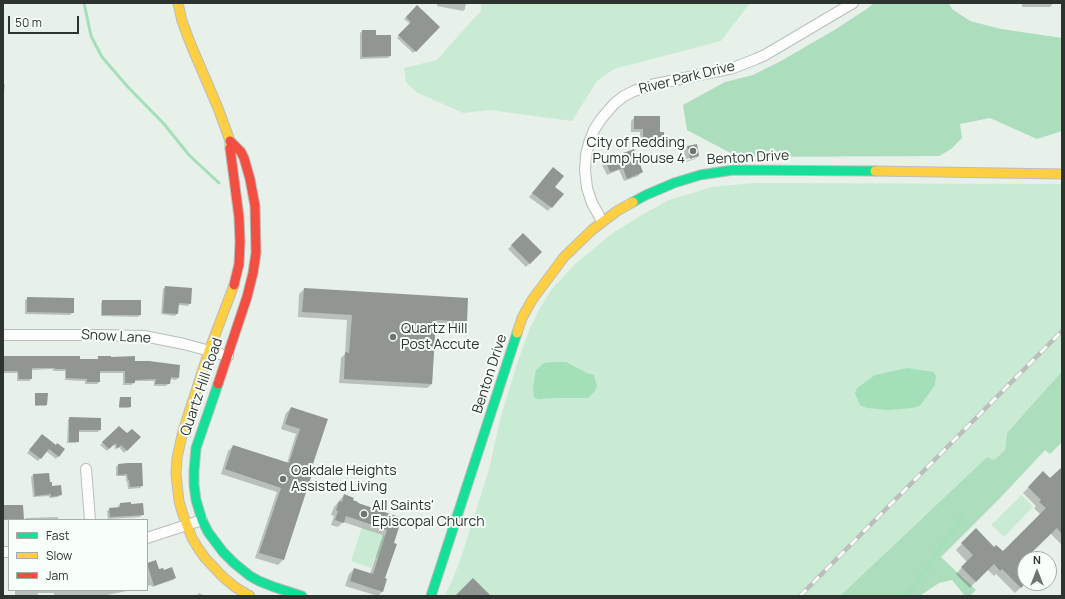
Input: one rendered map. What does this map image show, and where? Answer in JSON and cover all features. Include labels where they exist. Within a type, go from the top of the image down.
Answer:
[{"type":"street","name":"Quartz Hill Road","points":[[178,3],[182,21],[191,45],[224,122],[230,141],[239,217],[240,242],[239,264],[235,282],[209,351],[183,431],[177,458],[176,474],[178,495],[186,524],[198,548],[223,577],[249,596]]},
{"type":"street","name":"River Park Drive","points":[[602,221],[586,188],[586,154],[594,130],[614,104],[634,91],[651,85],[733,68],[756,59],[853,3]]},
{"type":"street","name":"Quartz Hill Road","points":[[230,141],[241,152],[246,163],[255,206],[256,242],[254,265],[240,322],[203,426],[195,454],[194,485],[196,500],[202,520],[212,537],[223,552],[234,563],[250,576],[259,581],[302,596]]},
{"type":"street","name":"Benton Drive","points":[[431,596],[522,318],[532,300],[564,257],[602,221],[646,194],[674,183],[700,175],[733,170],[1062,174]]},
{"type":"street","name":"Snow Lane","points":[[3,335],[144,336],[177,342],[228,356]]},
{"type":"street","points":[[86,468],[90,519]]},
{"type":"street","points":[[148,538],[202,520]]},
{"type":"street","points":[[249,596],[259,581]]},
{"type":"shaded area","points":[[481,3],[750,3],[721,41],[614,69],[597,81],[572,121],[490,110],[463,113],[416,92],[406,82],[404,68],[437,60],[481,11]]},
{"type":"shaded area","points":[[874,3],[949,3],[952,9],[970,21],[1001,29],[1062,38],[1062,131],[1037,139],[990,118],[960,124],[962,138],[951,149],[939,156],[738,157],[687,130],[683,105],[725,82],[753,75],[781,61],[836,29]]},
{"type":"shaded area","points":[[754,183],[1062,184],[1062,371],[1007,433],[1005,450],[994,460],[987,457],[840,596],[444,596],[452,581],[462,555],[489,469],[501,416],[518,361],[530,328],[551,290],[574,265],[613,233],[669,200],[712,187]]},
{"type":"shaded area","points":[[566,362],[594,375],[597,386],[594,392],[588,398],[538,399],[534,397],[533,388],[536,370],[544,363]]},
{"type":"shaded area","points":[[907,368],[934,372],[936,376],[935,385],[919,406],[913,408],[887,410],[867,408],[860,405],[855,393],[857,388],[875,375]]},
{"type":"shaded area","points":[[1062,371],[1062,442],[1050,454],[1045,450],[1003,495],[941,557],[976,590],[970,596],[965,596],[952,580],[939,583],[921,596],[840,596],[987,457],[994,460],[1005,450],[1007,433]]},
{"type":"shaded area","points":[[1022,495],[1033,507],[1004,537],[991,525]]},
{"type":"shaded area","points":[[362,527],[387,536],[384,540],[378,558],[375,557],[371,568],[351,561]]},
{"type":"building","points":[[417,5],[440,27],[416,52],[398,35],[411,22],[406,17]]},
{"type":"building","points":[[362,30],[376,30],[376,35],[391,35],[391,56],[362,57]]},
{"type":"building","points":[[634,116],[660,116],[660,132],[664,132],[664,142],[643,141],[643,129],[634,129]]},
{"type":"building","name":"City of Redding Pump House 4","points":[[697,144],[699,156],[690,159],[687,146]]},
{"type":"building","points":[[634,149],[643,172],[627,179],[623,168],[610,172],[605,160]]},
{"type":"building","points":[[553,167],[564,176],[555,187],[564,194],[552,208],[532,193]]},
{"type":"building","points":[[523,233],[542,252],[530,264],[511,245]]},
{"type":"building","points":[[165,286],[192,288],[191,304],[179,303],[178,314],[163,313]]},
{"type":"building","name":"Quartz Hill Post Accute","points":[[304,288],[468,298],[467,322],[436,320],[432,384],[344,379],[345,352],[349,353],[352,315],[302,312]]},
{"type":"building","points":[[27,297],[74,298],[74,313],[27,312]]},
{"type":"building","points":[[102,300],[141,300],[141,315],[102,315]]},
{"type":"building","points":[[3,356],[80,356],[80,359],[98,359],[98,356],[135,356],[135,361],[149,361],[180,365],[179,378],[171,377],[170,384],[155,384],[156,379],[135,380],[135,383],[125,383],[125,371],[100,371],[100,382],[87,382],[87,379],[66,378],[66,369],[32,368],[32,379],[19,379],[18,371],[3,371]]},
{"type":"building","points":[[35,393],[48,393],[47,405],[35,405]]},
{"type":"building","points":[[120,397],[131,397],[131,407],[119,407]]},
{"type":"building","name":"Oakdale Heights Assisted Living","points":[[291,407],[328,419],[284,560],[259,553],[281,488],[225,469],[233,445],[289,463],[300,429],[285,424]]},
{"type":"building","points":[[69,417],[101,418],[101,430],[79,430],[79,442],[69,442]]},
{"type":"building","points":[[119,426],[127,433],[132,429],[141,437],[127,451],[121,445],[117,449],[116,443],[109,449],[102,442]]},
{"type":"building","points":[[42,434],[56,445],[57,443],[65,449],[59,457],[49,449],[41,459],[29,450]]},
{"type":"building","points":[[142,463],[143,486],[130,487],[127,474],[118,475],[118,464]]},
{"type":"building","points":[[1062,467],[1062,534],[1057,528],[1033,551],[1017,551],[1017,584],[1002,569],[1000,571],[994,564],[976,582],[961,567],[973,555],[961,543],[976,528],[994,547],[996,545],[1003,551],[1046,508],[1039,502],[1041,500],[1028,487],[1043,471],[1050,478]]},
{"type":"building","points":[[49,473],[52,486],[61,485],[62,495],[51,497],[51,494],[35,496],[33,474]]},
{"type":"building","points":[[344,494],[354,498],[353,500],[358,503],[402,518],[394,543],[397,544],[385,578],[387,579],[383,592],[350,581],[354,568],[373,574],[387,530],[346,516],[344,523],[335,520],[339,501],[342,502]]},
{"type":"building","points":[[131,502],[131,504],[143,503],[144,515],[110,517],[109,508],[120,507],[120,503]]},
{"type":"building","points":[[3,505],[23,505],[24,519],[3,520]]},
{"type":"building","points":[[156,560],[159,569],[163,568],[164,570],[172,567],[176,578],[154,586],[148,563]]},
{"type":"building","points":[[473,578],[491,596],[455,596]]},
{"type":"waterway","points":[[84,3],[91,36],[102,57],[127,86],[164,124],[189,155],[219,183]]},
{"type":"waterway","points":[[904,596],[915,586],[962,516]]},
{"type":"railway","points":[[800,596],[1062,331]]},
{"type":"traffic: fast","points":[[633,202],[674,183],[700,175],[733,170],[875,171]]},
{"type":"traffic: fast","points":[[431,596],[517,333]]},
{"type":"traffic: fast","points":[[218,384],[196,448],[194,485],[196,500],[202,520],[208,532],[223,552],[250,576],[274,587],[302,596]]},
{"type":"traffic: slow","points":[[178,3],[182,21],[191,45],[218,108],[230,141],[230,148]]},
{"type":"traffic: slow","points":[[875,171],[1062,174]]},
{"type":"traffic: slow","points":[[517,333],[522,318],[532,300],[564,257],[592,230],[617,211],[633,202]]},
{"type":"traffic: slow","points":[[234,285],[209,351],[183,431],[177,458],[176,474],[179,501],[183,515],[192,538],[198,548],[205,558],[223,577],[235,587],[250,596]]},
{"type":"traffic: jam","points":[[218,384],[247,297],[256,253],[255,206],[250,179],[241,152],[230,141]]},
{"type":"traffic: jam","points":[[230,148],[239,217],[240,242],[239,264],[234,285]]},
{"type":"place","name":"City of Redding Pump House 4","points":[[693,151]]},
{"type":"place","name":"Quartz Hill Post Accute","points":[[393,337]]},
{"type":"place","name":"Oakdale Heights Assisted Living","points":[[283,479]]},
{"type":"place","name":"All Saints' Episcopal Church","points":[[364,514]]}]
